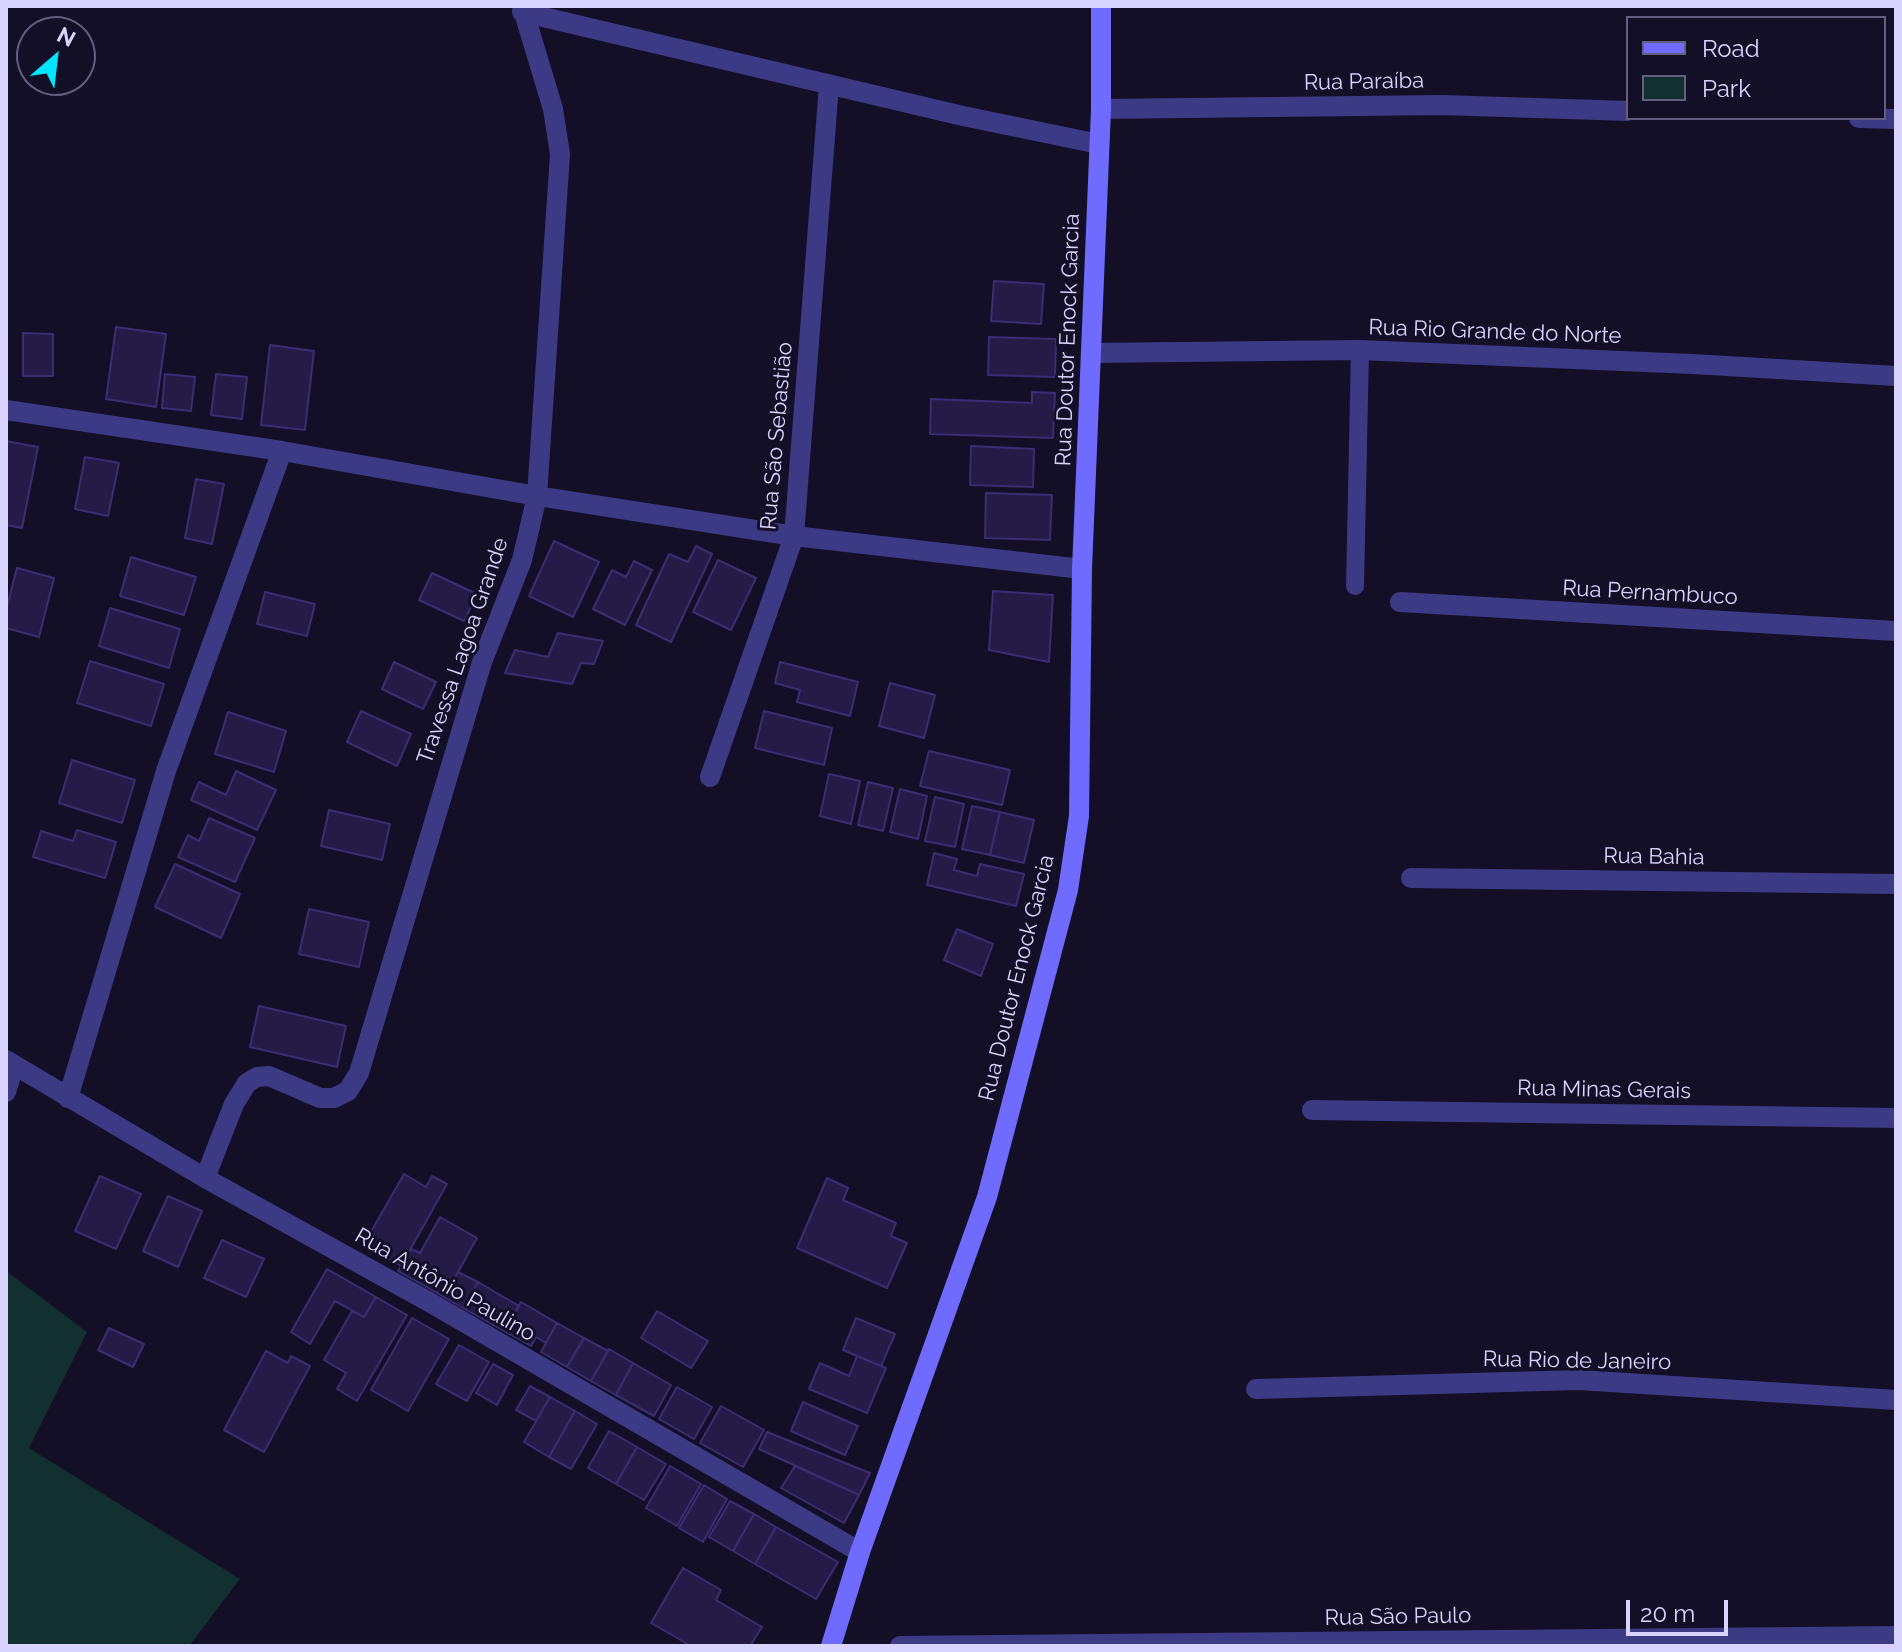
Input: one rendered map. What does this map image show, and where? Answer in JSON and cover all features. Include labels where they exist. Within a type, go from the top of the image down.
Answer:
[{"type":"street","name":"Rua Doutor Enock Garcia","points":[[831,1646],[860,1552],[987,1197],[1068,890],[1079,816],[1082,569],[1101,109],[1101,6]]},
{"type":"street","points":[[522,9],[829,85],[1099,144]]},
{"type":"street","name":"Travessa Lagoa Grande","points":[[205,1178],[234,1104],[247,1083],[257,1077],[269,1076],[320,1098],[334,1098],[348,1091],[359,1073],[482,662],[522,560],[537,496],[560,154],[553,109],[522,9]]},
{"type":"street","name":"Rua São Sebastião","points":[[710,777],[794,536],[829,85]]},
{"type":"street","name":"Rua Paraíba","points":[[1101,109],[1443,105],[1626,111]]},
{"type":"street","name":"Rua Rio Grande do Norte","points":[[1092,353],[1360,350],[1896,376]]},
{"type":"street","points":[[6,410],[282,451],[537,496],[794,536],[1082,569]]},
{"type":"street","points":[[68,1098],[166,771],[282,451]]},
{"type":"street","name":"Rua Pernambuco","points":[[1400,602],[1896,631]]},
{"type":"street","name":"Rua Bahia","points":[[1411,878],[1896,884]]},
{"type":"street","points":[[6,1092],[10,1063]]},
{"type":"street","name":"Rua Antônio Paulino","points":[[10,1063],[205,1178],[431,1303],[860,1552]]},
{"type":"street","name":"Rua Minas Gerais","points":[[1312,1110],[1896,1118]]},
{"type":"street","name":"Rua Rio de Janeiro","points":[[1256,1389],[1579,1380],[1896,1400]]},
{"type":"street","name":"Rua São Paulo","points":[[900,1646],[1896,1636]]},
{"type":"lane","points":[[1355,586],[1360,350]]},
{"type":"green space","points":[[6,1271],[87,1332],[29,1448],[240,1579],[189,1646],[6,1646]]},
{"type":"building","points":[[994,281],[1044,284],[1041,324],[991,321]]},
{"type":"building","points":[[116,327],[166,334],[156,407],[106,399]]},
{"type":"building","points":[[23,333],[53,334],[53,376],[23,376]]},
{"type":"building","points":[[989,337],[1056,339],[1055,377],[988,375]]},
{"type":"building","points":[[270,345],[314,351],[305,430],[261,425]]},
{"type":"building","points":[[165,374],[195,377],[191,411],[162,408]]},
{"type":"building","points":[[216,374],[247,377],[242,419],[211,415]]},
{"type":"building","points":[[1032,392],[1055,393],[1053,438],[930,434],[931,399],[1032,403]]},
{"type":"building","points":[[6,441],[38,447],[22,528],[6,525]]},
{"type":"building","points":[[971,446],[1034,449],[1033,487],[970,485]]},
{"type":"building","points":[[85,457],[119,463],[108,516],[75,509]]},
{"type":"building","points":[[196,479],[224,484],[212,544],[185,538]]},
{"type":"building","points":[[986,493],[1052,495],[1050,540],[985,538]]},
{"type":"building","points":[[554,541],[599,562],[573,617],[529,596]]},
{"type":"building","points":[[696,546],[712,554],[671,642],[636,625],[669,554],[688,562]]},
{"type":"building","points":[[131,557],[196,577],[184,615],[120,596]]},
{"type":"building","points":[[718,560],[756,578],[731,630],[693,612]]},
{"type":"building","points":[[634,561],[652,570],[625,625],[593,609],[612,570],[626,577]]},
{"type":"building","points":[[17,568],[54,578],[39,637],[6,628],[6,610]]},
{"type":"building","points":[[432,573],[477,594],[464,621],[419,600]]},
{"type":"building","points":[[993,591],[1053,595],[1049,662],[989,650]]},
{"type":"building","points":[[265,592],[315,604],[307,636],[257,624]]},
{"type":"building","points":[[110,608],[180,629],[169,668],[99,646]]},
{"type":"building","points":[[558,633],[603,641],[594,664],[581,663],[572,684],[505,673],[515,650],[548,657]]},
{"type":"building","points":[[90,661],[164,684],[151,726],[77,703]]},
{"type":"building","points":[[394,662],[436,682],[423,709],[382,689]]},
{"type":"building","points":[[780,662],[858,682],[850,716],[797,702],[800,690],[775,683]]},
{"type":"building","points":[[890,683],[935,695],[924,738],[879,726]]},
{"type":"building","points":[[361,711],[411,734],[397,766],[347,742]]},
{"type":"building","points":[[764,711],[832,728],[824,765],[755,748]]},
{"type":"building","points":[[228,712],[286,731],[274,772],[215,754]]},
{"type":"building","points":[[929,751],[1010,770],[1002,805],[920,786]]},
{"type":"building","points":[[72,760],[135,780],[122,823],[59,803]]},
{"type":"building","points":[[236,771],[276,790],[257,830],[191,800],[199,782],[226,795]]},
{"type":"building","points":[[829,774],[860,781],[851,824],[820,816]]},
{"type":"building","points":[[868,782],[893,788],[883,831],[858,825]]},
{"type":"building","points":[[900,789],[927,796],[918,839],[890,832]]},
{"type":"building","points":[[935,797],[964,804],[955,847],[925,841]]},
{"type":"building","points":[[972,806],[1000,812],[990,855],[962,849]]},
{"type":"building","points":[[329,810],[390,824],[382,860],[321,846]]},
{"type":"building","points":[[1000,812],[1034,820],[1024,863],[990,855]]},
{"type":"building","points":[[209,818],[255,838],[235,882],[178,857],[188,835],[199,841]]},
{"type":"building","points":[[77,830],[116,842],[105,878],[33,857],[41,831],[73,841]]},
{"type":"building","points":[[934,853],[957,859],[954,870],[977,876],[980,864],[1024,874],[1016,906],[927,885]]},
{"type":"building","points":[[175,864],[240,894],[221,938],[155,907]]},
{"type":"building","points":[[309,909],[369,922],[359,967],[299,954]]},
{"type":"building","points":[[957,929],[993,944],[981,976],[944,960]]},
{"type":"building","points":[[259,1006],[346,1026],[337,1067],[250,1047]]},
{"type":"building","points":[[404,1174],[426,1187],[432,1176],[447,1184],[401,1266],[364,1244]]},
{"type":"building","points":[[100,1176],[141,1194],[116,1249],[75,1231]]},
{"type":"building","points":[[827,1178],[848,1188],[843,1200],[896,1223],[891,1236],[907,1243],[887,1288],[797,1248]]},
{"type":"building","points":[[168,1196],[202,1211],[178,1267],[143,1251]]},
{"type":"building","points":[[440,1217],[477,1238],[444,1297],[398,1271],[411,1249],[420,1253]]},
{"type":"building","points":[[222,1240],[264,1259],[246,1297],[204,1278]]},
{"type":"building","points":[[327,1269],[376,1297],[364,1317],[335,1301],[310,1344],[291,1332]]},
{"type":"building","points":[[458,1272],[478,1282],[463,1308],[444,1297]]},
{"type":"building","points":[[478,1282],[519,1306],[504,1331],[463,1308]]},
{"type":"building","points":[[376,1297],[407,1315],[357,1401],[337,1389],[346,1373],[324,1360],[352,1311],[364,1317]]},
{"type":"building","points":[[521,1302],[557,1323],[546,1343],[536,1337],[531,1346],[504,1331]]},
{"type":"building","points":[[657,1311],[708,1341],[691,1368],[641,1338]]},
{"type":"building","points":[[412,1318],[449,1339],[408,1411],[371,1390]]},
{"type":"building","points":[[856,1318],[895,1334],[881,1366],[843,1350]]},
{"type":"building","points":[[557,1323],[584,1338],[567,1367],[541,1352]]},
{"type":"building","points":[[109,1328],[144,1344],[133,1367],[98,1350]]},
{"type":"building","points":[[584,1338],[608,1351],[591,1381],[567,1367]]},
{"type":"building","points":[[459,1345],[489,1362],[467,1401],[436,1384]]},
{"type":"building","points":[[609,1349],[633,1363],[616,1395],[591,1381]]},
{"type":"building","points":[[266,1351],[288,1363],[291,1356],[310,1366],[264,1452],[224,1430]]},
{"type":"building","points":[[857,1356],[886,1368],[867,1413],[809,1389],[820,1363],[849,1376]]},
{"type":"building","points":[[633,1363],[671,1385],[654,1416],[616,1395]]},
{"type":"building","points":[[493,1364],[513,1375],[497,1405],[476,1393]]},
{"type":"building","points":[[530,1386],[550,1397],[536,1421],[516,1410]]},
{"type":"building","points":[[677,1387],[712,1407],[694,1439],[659,1419]]},
{"type":"building","points":[[550,1397],[575,1411],[549,1457],[524,1442]]},
{"type":"building","points":[[803,1402],[858,1426],[845,1455],[791,1431]]},
{"type":"building","points":[[721,1406],[764,1430],[743,1467],[700,1443]]},
{"type":"building","points":[[575,1411],[597,1424],[571,1469],[549,1457]]},
{"type":"building","points":[[609,1431],[637,1447],[616,1484],[588,1468]]},
{"type":"building","points":[[767,1432],[870,1473],[859,1495],[759,1449]]},
{"type":"building","points":[[637,1447],[666,1464],[644,1500],[616,1484]]},
{"type":"building","points":[[670,1466],[701,1484],[677,1526],[646,1508]]},
{"type":"building","points":[[795,1466],[859,1495],[844,1523],[781,1488]]},
{"type":"building","points":[[704,1485],[727,1499],[703,1542],[679,1528]]},
{"type":"building","points":[[730,1501],[754,1514],[733,1551],[709,1537]]},
{"type":"building","points":[[754,1514],[776,1527],[755,1564],[733,1551]]},
{"type":"building","points":[[776,1527],[838,1562],[816,1599],[755,1564]]},
{"type":"building","points":[[683,1568],[721,1590],[716,1600],[762,1627],[750,1646],[691,1646],[651,1623]]}]
